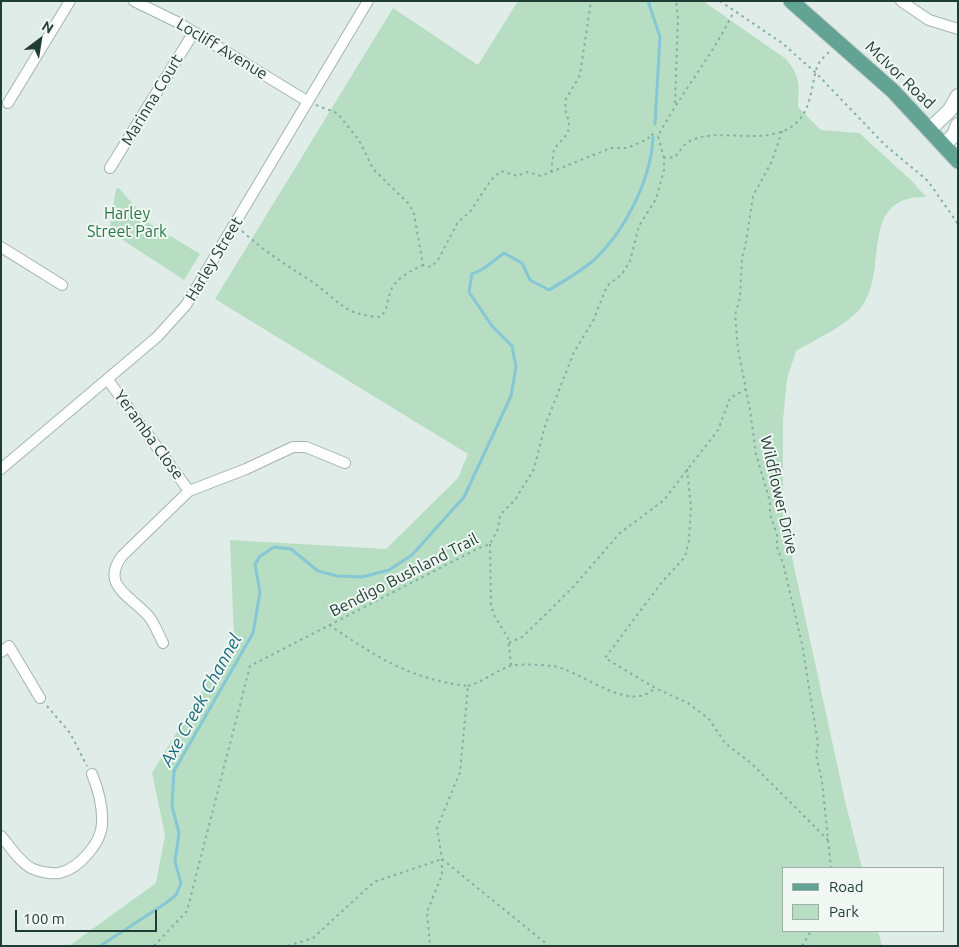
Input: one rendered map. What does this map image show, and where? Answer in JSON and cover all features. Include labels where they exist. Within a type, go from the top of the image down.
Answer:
[{"type":"main road","name":"McIvor Road","points":[[781,1],[837,40]]},
{"type":"main road","name":"McIvor Road","points":[[791,1],[874,73],[930,129],[958,161]]},
{"type":"street","points":[[8,103],[70,1]]},
{"type":"street","name":"Locliff Avenue","points":[[134,1],[194,32],[307,101]]},
{"type":"street","name":"Harley Street","points":[[1,469],[158,337],[177,316],[235,224],[368,1]]},
{"type":"street","points":[[901,1],[929,20],[958,30]]},
{"type":"street","name":"Marinna Court","points":[[110,168],[194,32]]},
{"type":"street","points":[[930,129],[950,110],[958,96]]},
{"type":"street","points":[[944,145],[954,134],[958,125]]},
{"type":"street","points":[[1,248],[62,285]]},
{"type":"street","name":"Yeramba Close","points":[[108,380],[189,491]]},
{"type":"street","name":"Yeramba Close","points":[[162,643],[151,620],[139,606],[121,592],[114,581],[115,570],[122,556],[189,491],[246,469],[292,447],[306,448],[345,463]]},
{"type":"street","points":[[1,652],[9,646],[40,698]]},
{"type":"street","points":[[1,836],[18,857],[32,868],[60,873],[79,863],[96,841],[103,824],[98,789],[92,774]]},
{"type":"path","points":[[551,172],[554,149],[568,133],[569,122],[565,110],[566,99],[580,75],[591,1]]},
{"type":"path","points":[[675,104],[678,18],[676,1]]},
{"type":"path","points":[[720,1],[782,43],[816,73],[885,145],[928,181],[958,224]]},
{"type":"path","points":[[734,11],[722,34],[675,104],[658,136],[664,158],[674,158],[685,144],[701,137],[767,135],[782,131],[800,119],[814,86],[818,65],[837,40]]},
{"type":"path","points":[[307,101],[337,113],[359,140],[373,169],[410,204],[414,214],[423,265]]},
{"type":"path","name":"Wildflower Drive","points":[[782,131],[772,161],[753,196],[742,258],[740,298],[735,314],[738,349],[756,454],[770,502],[770,514],[777,535],[777,547],[783,562],[802,644],[818,743],[816,754],[822,781],[831,867]]},
{"type":"path","points":[[235,224],[265,252],[311,281],[341,307],[361,316],[380,317],[387,310],[388,296],[394,284],[405,274],[423,265],[431,267],[438,260],[458,222],[470,212],[491,180],[501,171],[517,176],[527,172],[540,176],[611,148],[627,148],[648,139],[650,134],[658,136]]},
{"type":"path","name":"Bendigo Bushland Trail","points":[[154,946],[187,911],[250,666],[490,544],[498,529],[500,515],[514,500],[534,469],[543,434],[574,352],[593,321],[607,286],[622,274],[630,261],[639,226],[656,199],[664,170],[664,158]]},
{"type":"path","points":[[509,643],[522,637],[574,586],[620,533],[664,500],[721,426],[730,398],[746,390]]},
{"type":"path","points":[[687,469],[691,507],[690,540],[685,557],[662,582],[605,658],[655,688],[688,703],[709,719],[725,743],[752,764],[829,842]]},
{"type":"path","points":[[490,544],[491,606],[509,643],[512,666]]},
{"type":"path","points":[[329,625],[387,663],[417,676],[441,683],[468,686],[512,666],[562,668],[613,693],[624,695],[646,694],[655,688]]},
{"type":"path","points":[[430,946],[427,912],[442,875],[442,859],[436,828],[460,772],[468,686]]},
{"type":"path","points":[[40,698],[70,733],[92,774]]},
{"type":"path","points":[[288,946],[313,938],[374,882],[442,859]]},
{"type":"path","points":[[442,859],[549,946]]},
{"type":"path","points":[[802,946],[809,932]]},
{"type":"green space","points":[[518,1],[703,1],[786,59],[797,76],[798,107],[821,130],[859,133],[911,180],[926,197],[904,200],[891,209],[883,222],[878,239],[874,276],[869,294],[860,309],[838,327],[796,351],[787,379],[783,420],[783,516],[846,805],[862,867],[782,867],[782,932],[878,932],[882,946],[69,946],[156,883],[165,835],[152,773],[234,637],[230,540],[386,549],[458,478],[468,454],[215,299],[393,8],[478,65]]},
{"type":"green space","name":"Harley Street Park","points":[[119,188],[150,224],[200,254],[184,280],[109,231],[116,189]]},
{"type":"waterway","name":"Axe Creek Channel","points":[[648,1],[660,37],[655,124]]},
{"type":"waterway","name":"Axe Creek Channel","points":[[100,946],[166,903],[176,895],[181,883],[175,862],[179,833],[172,806],[174,771],[253,633],[260,592],[255,565],[259,557],[274,547],[291,549],[318,571],[337,576],[362,577],[389,570],[412,555],[464,497],[511,396],[516,367],[512,346],[492,326],[469,292],[472,274],[483,269],[504,253],[522,263],[530,280],[549,290],[589,264],[616,235],[626,220],[642,187],[653,137]]}]
